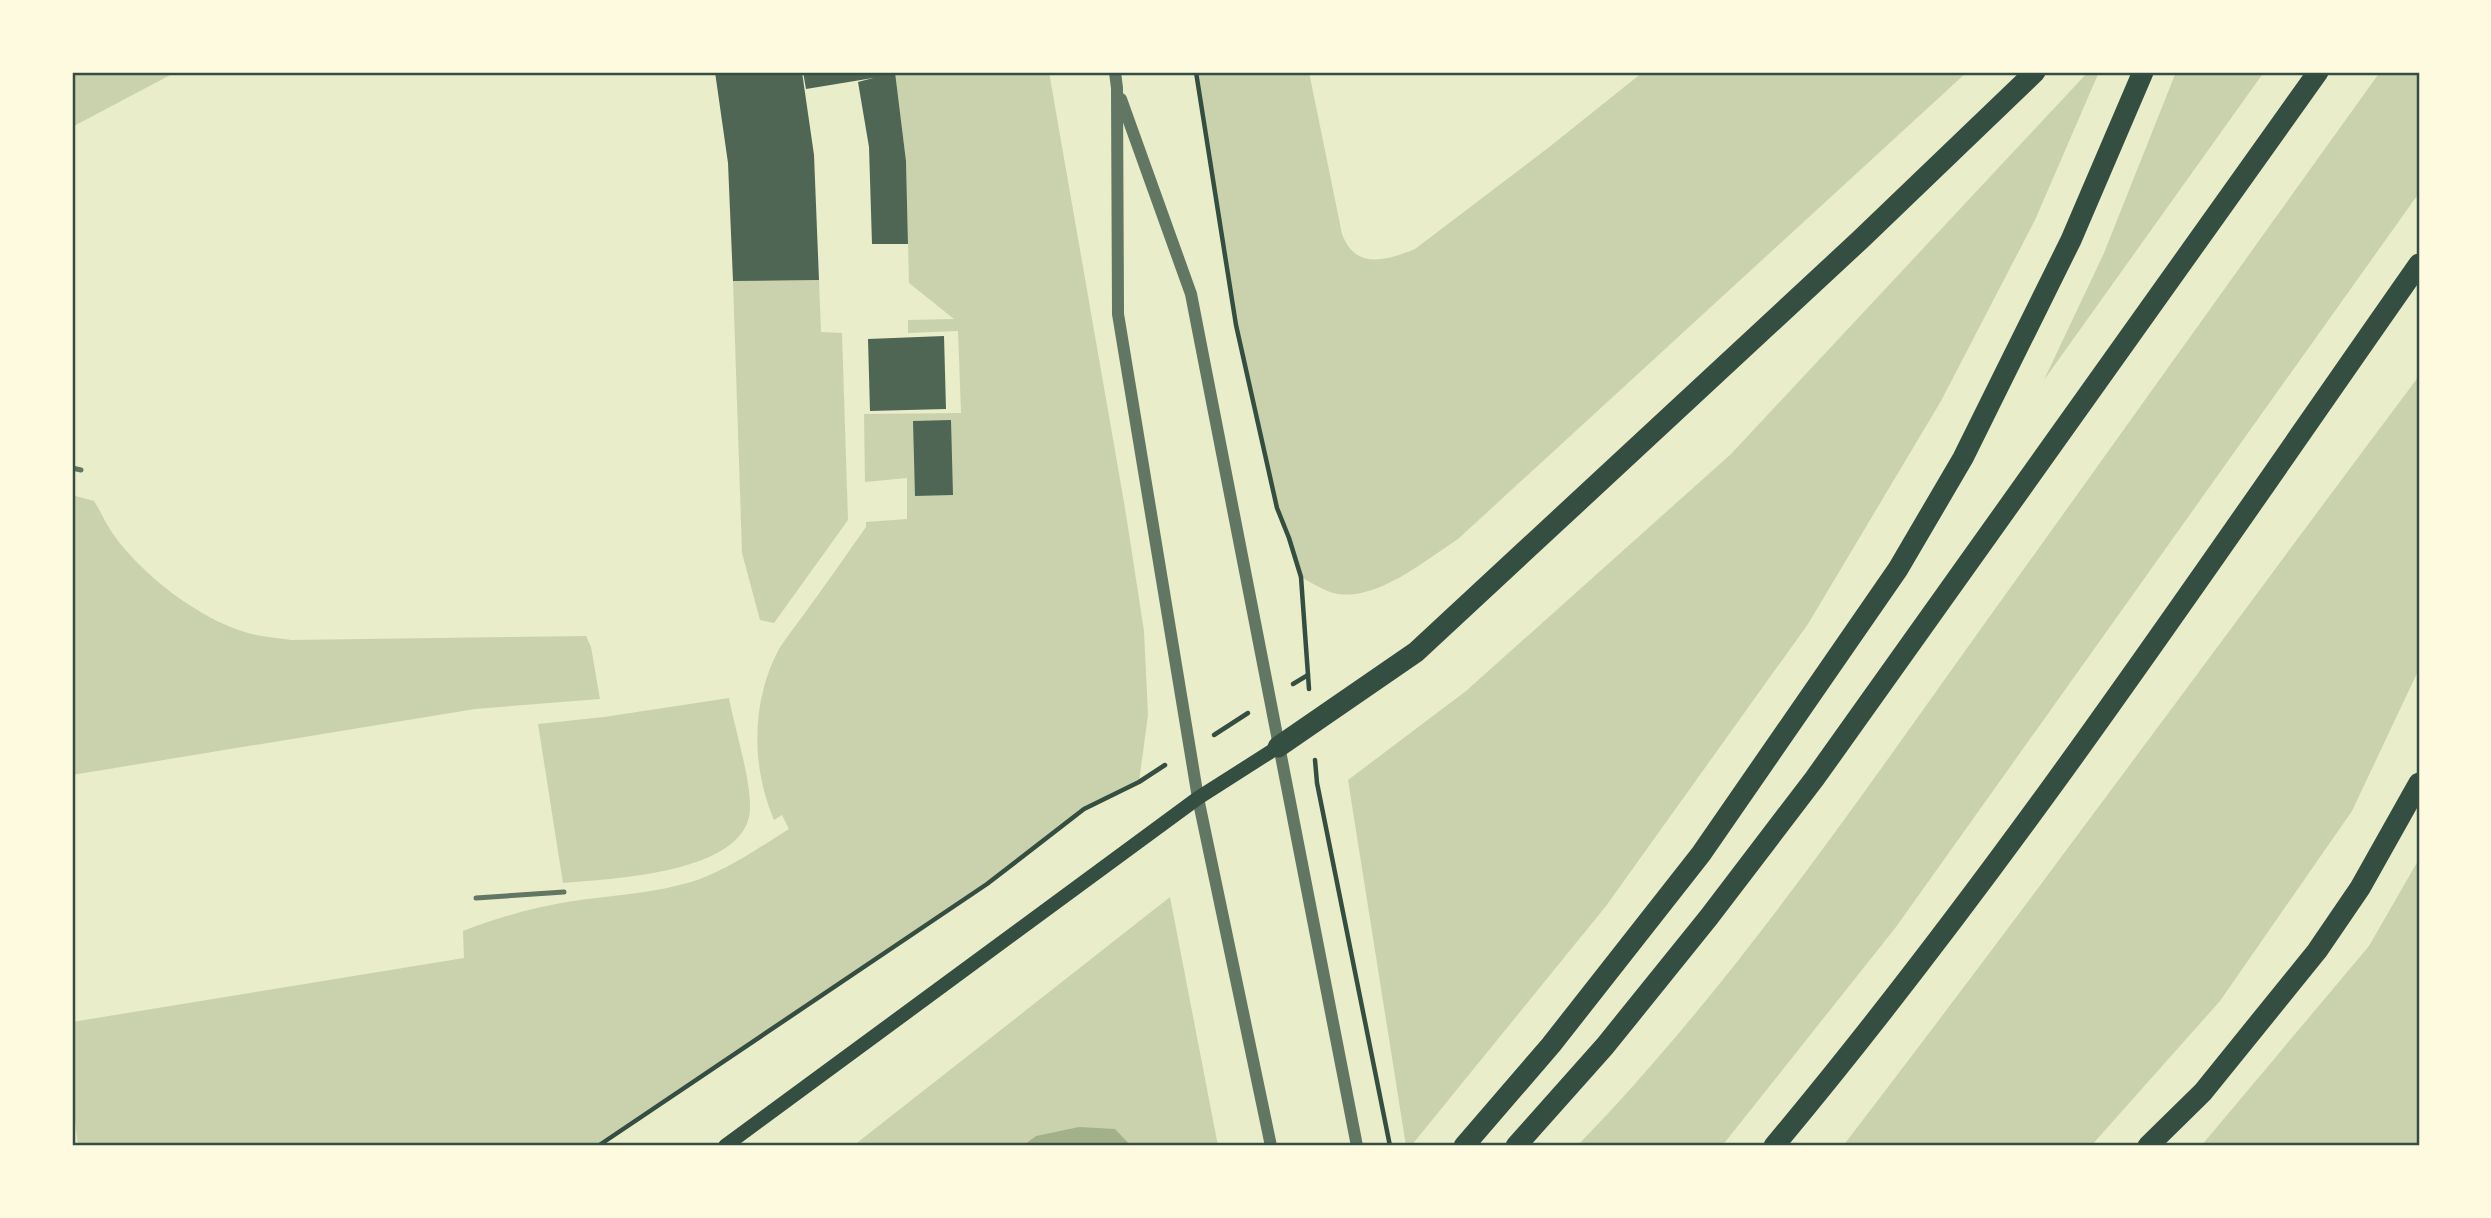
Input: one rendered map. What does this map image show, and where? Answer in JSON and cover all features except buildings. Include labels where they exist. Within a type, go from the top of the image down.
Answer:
[{"type":"highway","points":[[1278,747],[1416,652],[1850,249],[2035,72]]},
{"type":"highway","points":[[1464,1146],[1550,1045],[1701,854],[1898,569],[1963,458],[2071,240],[2143,72]]},
{"type":"highway","points":[[1517,1146],[1605,1046],[1709,917],[1815,778],[2318,72]]},
{"type":"highway","points":[[1774,1146],[1939,939],[2052,785],[2419,264]]},
{"type":"highway","points":[[2148,1146],[2203,1092],[2317,951],[2360,888],[2419,783]]},
{"type":"main road","points":[[724,1146],[1198,798],[1278,747]]},
{"type":"street","points":[[1115,72],[1118,314],[1198,798],[1271,1146]]},
{"type":"street","points":[[1117,88],[1191,294],[1357,1146]]},
{"type":"lane","points":[[72,468],[81,470]]},
{"type":"lane","points":[[476,898],[564,892]]},
{"type":"path","points":[[1196,72],[1236,325],[1274,497],[1301,577],[1317,783],[1390,1146]]},
{"type":"path","points":[[598,1146],[987,884],[1084,809],[1139,782],[1308,675]]},
{"type":"shaded area","points":[[72,72],[176,72],[72,127]]},
{"type":"shaded area","points":[[895,72],[1049,72],[1144,631],[1148,715],[1139,782],[1084,809],[987,884],[598,1146],[78,1146],[72,1094],[72,1022],[464,958],[463,931],[540,907],[650,891],[700,879],[735,863],[789,829],[782,815],[774,820],[766,799],[758,756],[759,712],[770,669],[782,644],[866,527],[866,522],[907,519],[907,478],[865,482],[864,414],[961,413],[958,331],[908,333],[908,320],[954,319],[909,283],[906,161]]},
{"type":"shaded area","points":[[1196,72],[1309,72],[1342,234],[1355,254],[1373,260],[1415,249],[1643,72],[1967,72],[1458,539],[1397,579],[1363,593],[1346,595],[1330,592],[1301,577],[1277,508],[1236,325]]},
{"type":"shaded area","points":[[2088,72],[2099,72],[2035,220],[1941,401],[1808,624],[1606,906],[1411,1146],[1406,1146],[1348,780],[1466,691],[1731,454]]},
{"type":"shaded area","points":[[2176,72],[2264,72],[2044,380],[2104,253]]},
{"type":"shaded area","points":[[2380,72],[2419,72],[2419,193],[1896,927],[1722,1146],[1577,1146],[1681,1031],[1778,910]]},
{"type":"shaded area","points":[[819,280],[821,332],[842,333],[848,520],[774,623],[760,620],[742,553],[733,281]]},
{"type":"shaded area","points":[[2419,376],[2419,669],[2352,811],[2220,1001],[2091,1146],[1843,1146],[2060,858]]},
{"type":"shaded area","points":[[72,495],[94,501],[113,534],[139,565],[156,580],[191,606],[229,626],[253,634],[291,640],[586,636],[591,647],[600,699],[475,709],[72,775]]},
{"type":"shaded area","points":[[729,698],[750,797],[750,809],[743,831],[726,847],[702,860],[673,869],[563,883],[538,724]]},
{"type":"shaded area","points":[[2419,859],[2419,1146],[2201,1146],[2369,946]]},
{"type":"shaded area","points":[[1170,897],[1218,1146],[1131,1146],[1036,1136],[1022,1146],[853,1146]]},
{"type":"shaded area","points":[[1079,1127],[1115,1129],[1131,1146],[1022,1146],[1036,1136]]}]
